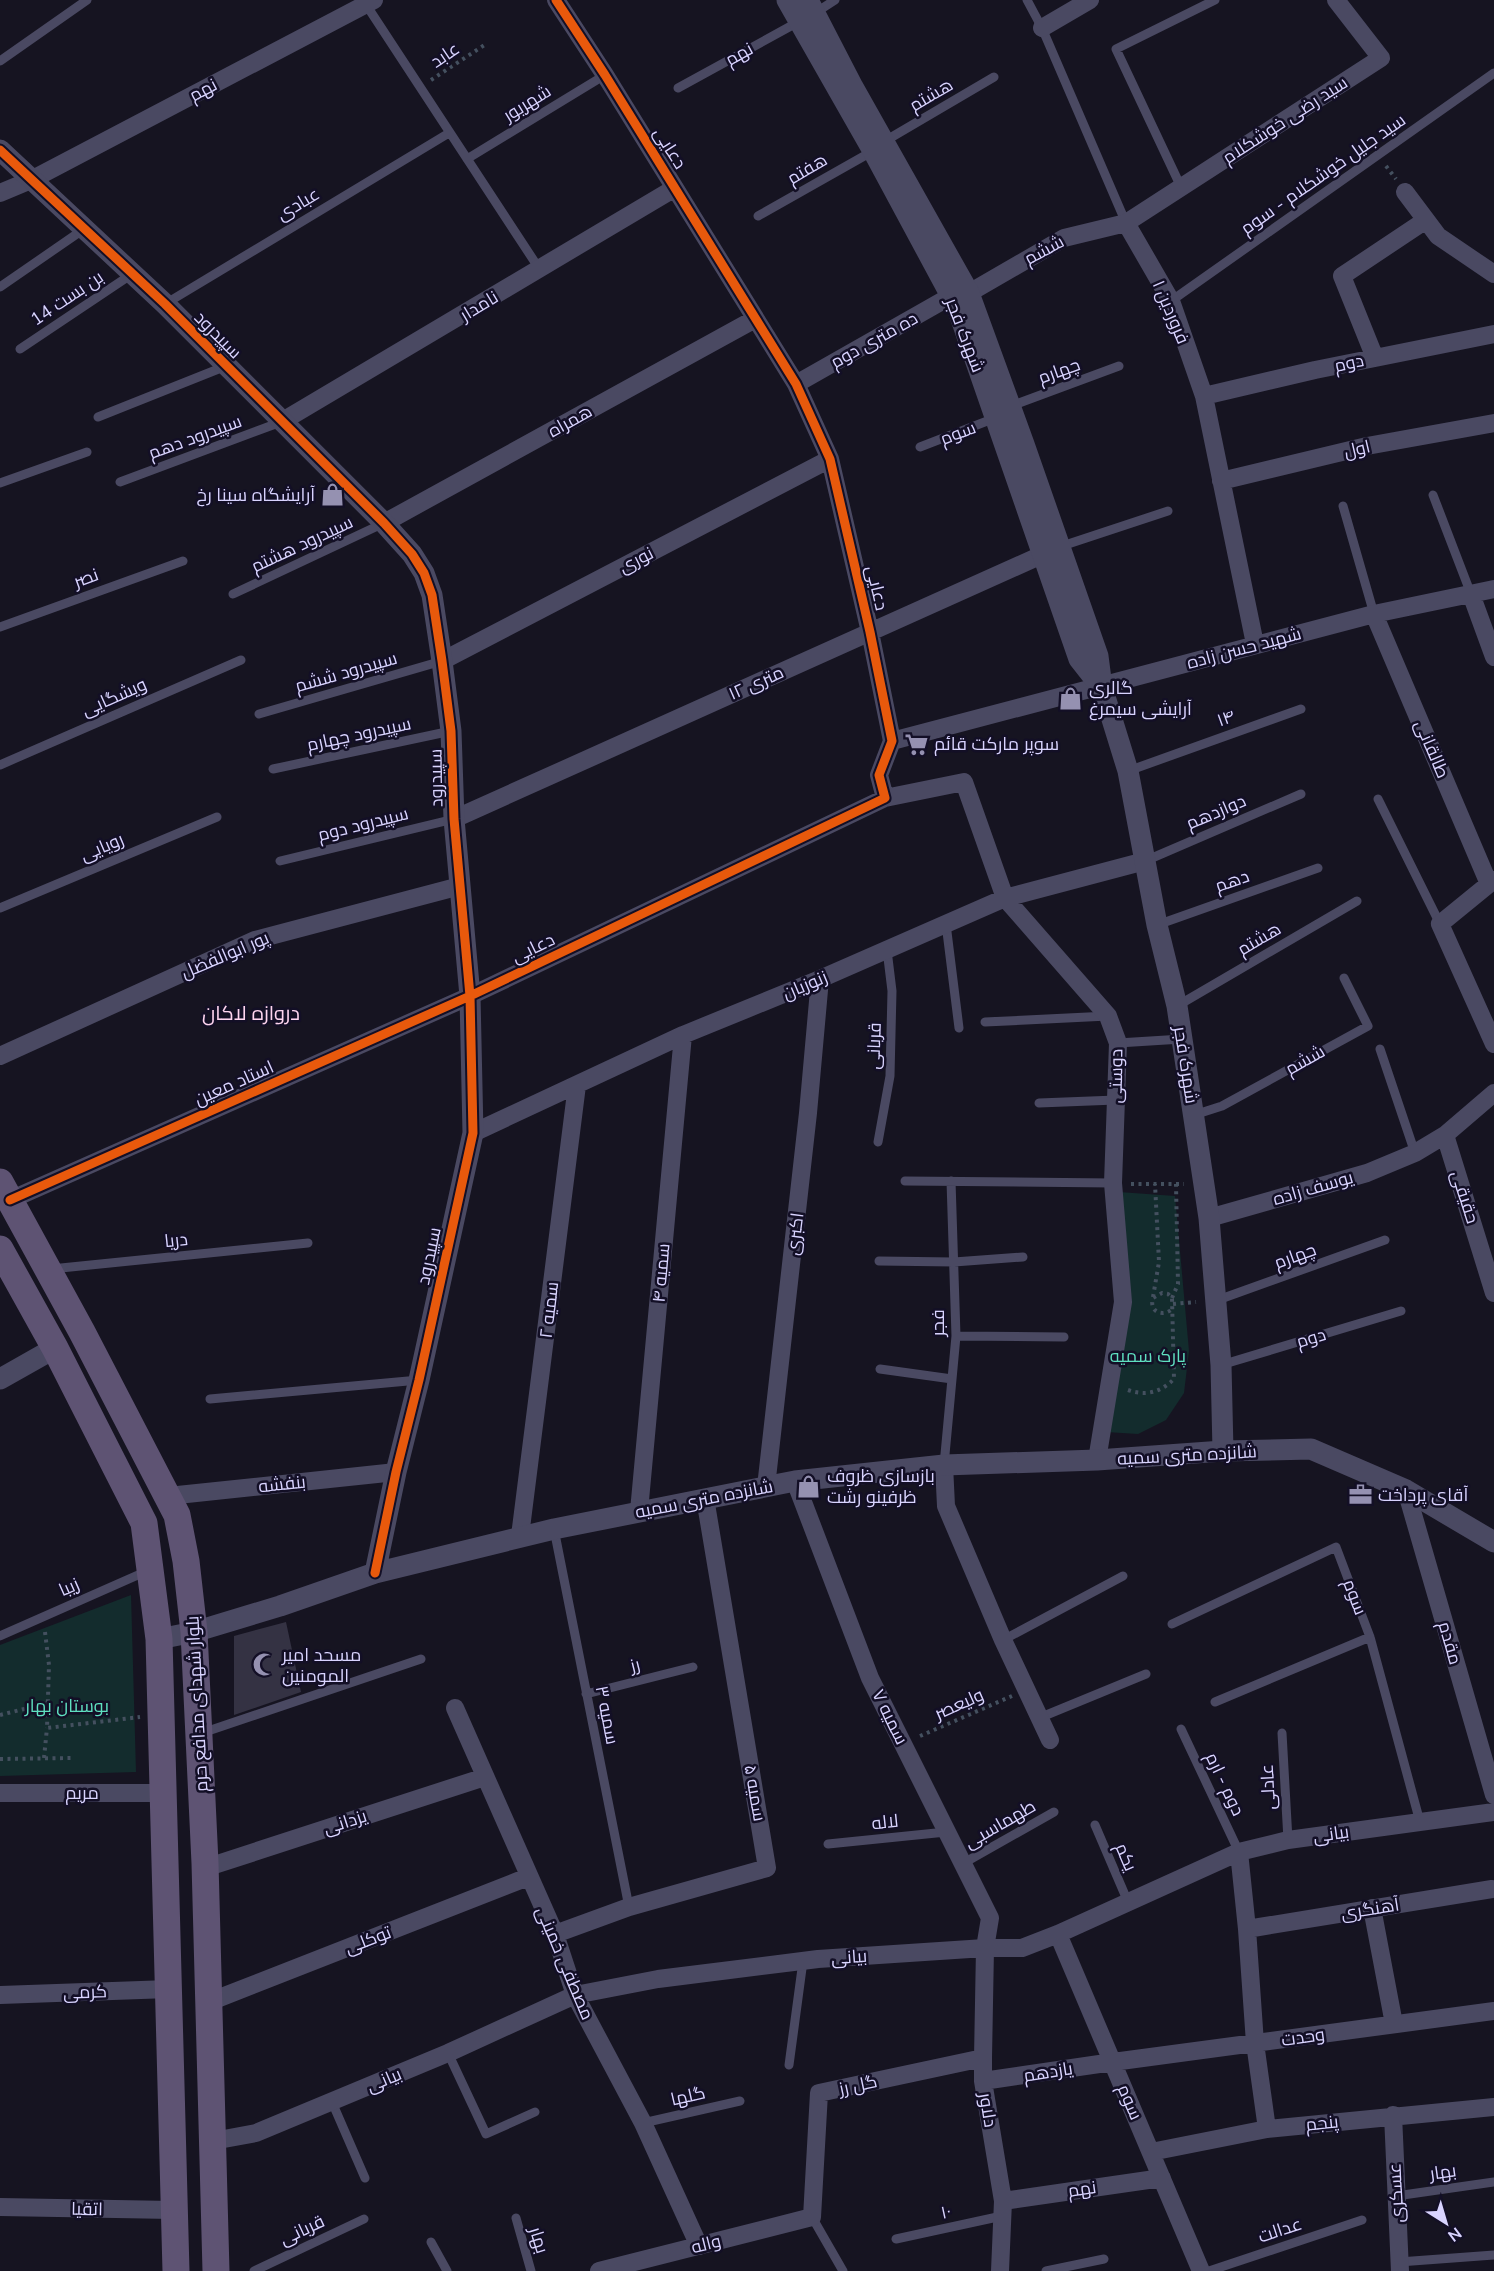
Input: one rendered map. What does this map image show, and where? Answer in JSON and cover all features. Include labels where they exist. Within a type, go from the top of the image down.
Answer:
[{"type":"main road","name":"بلوار شهدای مدافع حرم","points":[[5,1191],[82,1332],[177,1515],[194,1632],[205,1868],[216,2271]]},
{"type":"main road","name":"بلوار شهدای مدافع حرم","points":[[0,1249],[55,1348],[144,1523],[152,1569],[159,1639],[162,1715],[176,2271]]},
{"type":"street","name":"شهرک فجر","points":[[787,0],[808,11],[854,87],[879,146],[960,295],[1051,550],[1098,656],[1102,687],[1128,771],[1158,925],[1177,1006],[1209,1218],[1221,1365],[1223,1451]]},
{"type":"street","points":[[1042,28],[1088,0]]},
{"type":"street","name":"سید رضی خوشکلام","points":[[1126,223],[1381,58],[1336,0]]},
{"type":"street","name":"دعایی","points":[[558,1],[796,384],[830,459],[870,632],[892,741]]},
{"type":"street","name":"نهم","points":[[0,193],[31,180],[367,2]]},
{"type":"street","name":"سپیدرود","points":[[0,150],[165,304],[384,523],[412,554],[424,573],[432,595],[452,731],[454,819],[470,996],[473,1133],[375,1573]]},
{"type":"street","name":"نامدار","points":[[281,422],[675,188]]},
{"type":"street","points":[[1405,192],[1438,236],[1494,274]]},
{"type":"street","points":[[1375,358],[1342,276],[1426,220]]},
{"type":"street","name":"ششم","points":[[960,295],[1064,238],[1126,223]]},
{"type":"street","name":"فروردین ۱","points":[[1126,223],[1171,301],[1204,396],[1255,644]]},
{"type":"street","name":"ده متری دوم","points":[[796,384],[960,295]]},
{"type":"street","name":"همراه","points":[[384,523],[755,319]]},
{"type":"street","name":"دوم","points":[[1204,396],[1494,334]]},
{"type":"street","name":"اول","points":[[1221,481],[1367,446],[1494,423]]},
{"type":"street","name":"نوری","points":[[442,661],[830,459]]},
{"type":"street","name":"۱۲ متری","points":[[454,819],[1051,550]]},
{"type":"street","name":"شهید حسن زاده","points":[[892,741],[1102,687],[1255,644],[1374,614],[1494,589]]},
{"type":"street","points":[[1470,594],[1494,657]]},
{"type":"street","name":"طالقانی","points":[[1374,614],[1491,882]]},
{"type":"street","points":[[885,798],[879,775],[892,741]]},
{"type":"street","name":"دوستی","points":[[885,798],[964,782],[1005,898],[1108,1016],[1118,1043],[1113,1183],[1123,1302],[1097,1460]]},
{"type":"street","name":"دعایی","points":[[470,996],[885,798]]},
{"type":"street","name":"زنوزیان","points":[[473,1133],[683,1035],[820,980],[1005,898],[1145,861]]},
{"type":"street","points":[[1491,882],[1440,924],[1494,1044]]},
{"type":"street","name":"پور ابوالفضل","points":[[0,1056],[255,940],[460,886]]},
{"type":"street","name":"اکبری","points":[[766,1487],[808,1113],[820,980]]},
{"type":"street","name":"استاد معین","points":[[5,1191],[470,996]]},
{"type":"street","name":"سمیه ۴","points":[[639,1511],[683,1035]]},
{"type":"street","name":"سمیه ۲","points":[[520,1536],[577,1084]]},
{"type":"street","name":"یوسف زاده","points":[[1209,1218],[1367,1173],[1415,1153],[1445,1135],[1494,1093]]},
{"type":"street","name":"حقیقی","points":[[1445,1135],[1494,1293]]},
{"type":"street","points":[[0,1379],[55,1348]]},
{"type":"street","name":"شانزده متری سمیه","points":[[159,1639],[194,1632],[375,1573],[520,1536],[795,1481],[944,1465],[1097,1460],[1223,1451],[1311,1449],[1406,1490],[1494,1542]]},
{"type":"street","points":[[944,1465],[946,1506],[1003,1640],[1050,1740]]},
{"type":"street","name":"بنفشه","points":[[168,1496],[396,1472]]},
{"type":"street","name":"سمیه ۷","points":[[795,1481],[870,1678],[990,1918],[985,1948]]},
{"type":"street","name":"مقدم","points":[[1406,1490],[1494,1795]]},
{"type":"street","name":"سمیه ۵","points":[[555,1934],[629,1907],[767,1868],[705,1498]]},
{"type":"street","points":[[191,1602],[207,1617],[222,1623]]},
{"type":"street","name":"مصطفی خمینی","points":[[455,1708],[555,1934],[575,1995],[644,2123],[699,2246]]},
{"type":"street","name":"یزدانی","points":[[205,1868],[484,1776]]},
{"type":"street","name":"مریم","points":[[0,1793],[164,1793]]},
{"type":"street","name":"بیانی","points":[[213,2141],[256,2133],[448,2053],[575,1995],[658,1979],[803,1961],[985,1948],[1022,1948],[1239,1852],[1288,1840],[1494,1812]]},
{"type":"street","points":[[1239,1852],[1255,2043],[1267,2129]]},
{"type":"street","name":"توکلی","points":[[209,2002],[528,1877]]},
{"type":"street","name":"آهنگری","points":[[1247,1929],[1492,1889]]},
{"type":"street","points":[[1372,1908],[1394,2024]]},
{"type":"street","name":"سوم","points":[[1058,1934],[1202,2271]]},
{"type":"street","name":"دلاور","points":[[985,1948],[984,2081],[1002,2208],[1000,2271]]},
{"type":"street","name":"کرمی","points":[[0,1995],[169,1989]]},
{"type":"street","name":"وحدت","points":[[1113,2062],[1494,2011]]},
{"type":"street","name":"گل رز","points":[[812,2217],[819,2094],[983,2058]]},
{"type":"street","name":"یازدهم","points":[[984,2081],[1113,2062]]},
{"type":"street","name":"پنجم","points":[[1151,2152],[1267,2129],[1494,2107]]},
{"type":"street","name":"عسکری","points":[[1393,2115],[1400,2266]]},
{"type":"street","name":"نهم","points":[[1002,2208],[1162,2178]]},
{"type":"street","name":"اتقیا","points":[[0,2207],[173,2210]]},
{"type":"street","name":"واله","points":[[599,2271],[812,2217]]},
{"type":"lane","points":[[0,61],[87,0]]},
{"type":"lane","points":[[808,11],[836,0]]},
{"type":"lane","name":"فروردین ۱","points":[[1027,0],[1042,28],[1126,223]]},
{"type":"lane","points":[[1181,187],[1116,49],[1215,0]]},
{"type":"lane","points":[[367,2],[449,133],[540,270]]},
{"type":"lane","name":"نهم","points":[[678,88],[808,11]]},
{"type":"lane","name":"سید جلیل خوشکلام - سوم","points":[[1171,301],[1494,73]]},
{"type":"lane","name":"شهریور","points":[[467,159],[605,75]]},
{"type":"lane","name":"هشتم","points":[[879,146],[994,77]]},
{"type":"lane","name":"عبادی","points":[[165,304],[449,133]]},
{"type":"lane","name":"هفتم","points":[[758,216],[879,146]]},
{"type":"lane","points":[[0,287],[84,229]]},
{"type":"lane","name":"بن بست 14","points":[[20,349],[132,274]]},
{"type":"lane","points":[[98,417],[226,366]]},
{"type":"lane","name":"چهارم","points":[[1003,412],[1119,366]]},
{"type":"lane","name":"سوم","points":[[920,447],[1003,412]]},
{"type":"lane","name":"سپیدرود دهم","points":[[120,482],[281,422]]},
{"type":"lane","points":[[0,483],[87,452]]},
{"type":"lane","points":[[1433,495],[1470,594]]},
{"type":"lane","points":[[1343,506],[1374,614]]},
{"type":"lane","points":[[1051,550],[1168,511]]},
{"type":"lane","name":"سپیدرود هشتم","points":[[233,594],[384,523]]},
{"type":"lane","name":"نصر","points":[[0,627],[183,561]]},
{"type":"lane","name":"ویشگایی","points":[[0,765],[241,660]]},
{"type":"lane","name":"سپیدرود ششم","points":[[259,714],[442,661]]},
{"type":"lane","name":"۱۴","points":[[1128,771],[1301,709]]},
{"type":"lane","name":"سپیدرود چهارم","points":[[273,769],[452,731]]},
{"type":"lane","name":"دوازدهم","points":[[1145,861],[1301,794]]},
{"type":"lane","points":[[1378,799],[1440,924]]},
{"type":"lane","name":"رویایی","points":[[0,908],[217,817]]},
{"type":"lane","name":"سپیدرود دوم","points":[[280,861],[454,819]]},
{"type":"lane","name":"دهم","points":[[1158,925],[1318,868]]},
{"type":"lane","name":"هشتم","points":[[1177,1006],[1357,901]]},
{"type":"lane","points":[[946,924],[959,1028]]},
{"type":"lane","name":"قربانی","points":[[878,1142],[890,1076],[892,992],[887,950]]},
{"type":"lane","name":"ششم","points":[[1194,1115],[1222,1106],[1368,1026],[1344,978]]},
{"type":"lane","points":[[985,1022],[1108,1016]]},
{"type":"lane","points":[[1118,1043],[1182,1040]]},
{"type":"lane","points":[[1380,1049],[1415,1153]]},
{"type":"lane","points":[[1039,1103],[1116,1100]]},
{"type":"lane","points":[[905,1181],[1113,1183]]},
{"type":"lane","name":"فجر","points":[[944,1465],[956,1336],[951,1181]]},
{"type":"lane","name":"چهارم","points":[[1215,1301],[1385,1240]]},
{"type":"lane","name":"دریا","points":[[47,1270],[308,1244]]},
{"type":"lane","points":[[879,1261],[954,1262],[1023,1257]]},
{"type":"lane","name":"دوم","points":[[1221,1365],[1401,1311]]},
{"type":"lane","points":[[956,1336],[1064,1338]]},
{"type":"lane","points":[[880,1369],[952,1379]]},
{"type":"lane","points":[[210,1400],[419,1380]]},
{"type":"lane","name":"سمیه ۳","points":[[554,1529],[629,1907]]},
{"type":"lane","name":"سوم","points":[[1172,1624],[1336,1548],[1370,1637],[1420,1822]]},
{"type":"lane","name":"زیبا","points":[[0,1636],[152,1569]]},
{"type":"lane","points":[[1003,1640],[1123,1576]]},
{"type":"lane","points":[[1215,1702],[1370,1637]]},
{"type":"lane","points":[[199,1734],[421,1659]]},
{"type":"lane","name":"رز","points":[[586,1694],[693,1667]]},
{"type":"lane","points":[[1040,1718],[1146,1674]]},
{"type":"lane","name":"دوم - ارم","points":[[1181,1729],[1239,1852]]},
{"type":"lane","name":"عادلی","points":[[1282,1733],[1288,1840]]},
{"type":"lane","name":"طهماسبی","points":[[962,1864],[1054,1812]]},
{"type":"lane","name":"یکم","points":[[1095,1825],[1128,1902]]},
{"type":"lane","name":"لاله","points":[[828,1844],[946,1832]]},
{"type":"lane","points":[[789,2065],[803,1961]]},
{"type":"lane","points":[[448,2053],[486,2134],[535,2112]]},
{"type":"lane","name":"گلها","points":[[644,2123],[740,2101]]},
{"type":"lane","points":[[332,2102],[365,2178]]},
{"type":"lane","name":"بهار","points":[[1396,2196],[1494,2182]]},
{"type":"lane","name":"۱۰","points":[[896,2239],[1002,2208]]},
{"type":"lane","points":[[812,2217],[843,2271]]},
{"type":"lane","name":"بهار","points":[[516,2218],[531,2271]]},
{"type":"lane","name":"قربانی","points":[[254,2271],[364,2219]]},
{"type":"lane","name":"عدالت","points":[[1209,2271],[1362,2220]]},
{"type":"lane","points":[[431,2242],[447,2271]]},
{"type":"lane","points":[[1400,2266],[1494,2255]]},
{"type":"lane","points":[[1046,2271],[1104,2259]]},
{"type":"path","points":[[1378,154],[1405,192]]},
{"type":"path","points":[[1113,1183],[1203,1184]]},
{"type":"path","points":[[1132,1184],[1133,1195]]},
{"type":"path","points":[[1155,1184],[1159,1262],[1152,1305],[1160,1314],[1171,1310]]},
{"type":"path","points":[[1129,1380],[1128,1391],[1152,1394],[1166,1387],[1174,1379],[1171,1310],[1172,1298],[1178,1284],[1176,1184]]},
{"type":"path","points":[[1153,1298],[1162,1293],[1172,1298]]},
{"type":"path","points":[[43,1617],[49,1665],[44,1758]]},
{"type":"path","points":[[0,1715],[48,1703]]},
{"type":"path","points":[[47,1728],[162,1715]]},
{"type":"path","points":[[0,1759],[72,1758]]},
{"type":"green space","name":"پارک سمیه","points":[[1119,1192],[1175,1196],[1189,1351],[1184,1393],[1166,1420],[1138,1434],[1106,1432],[1118,1284]]},
{"type":"green space","name":"بوستان بهار","points":[[131,1595],[136,1772],[0,1776],[0,1645]]},
{"type":"building","name":"مسحد امیر المومنین","points":[[286,1622],[301,1692],[234,1715],[234,1636]]},
{"type":"cycle path","points":[[10,1200],[470,996],[885,798],[879,775],[892,741],[870,632],[830,459],[796,384],[605,75],[556,0]]},
{"type":"cycle path","points":[[0,150],[165,304],[384,523],[412,554],[424,573],[432,595],[451,731],[454,819],[470,996],[473,1133],[375,1573]]},
{"type":"place","name":"آرایشگاه سینا رخ","points":[[333,495]]},
{"type":"place","name":"گالری آرایشی سیمرغ","points":[[1071,698]]},
{"type":"place","name":"سوپر مارکت قائم","points":[[916,744]]},
{"type":"place","name":"بازسازی ظروف ظرفینو رشت","points":[[809,1486]]},
{"type":"place","name":"آقای پرداخت","points":[[1360,1495]]},
{"type":"place","name":"مسحد امیر المومنین","points":[[264,1665]]},
{"type":"district","name":"دروازه لاکان","points":[[251,1013]]}]
